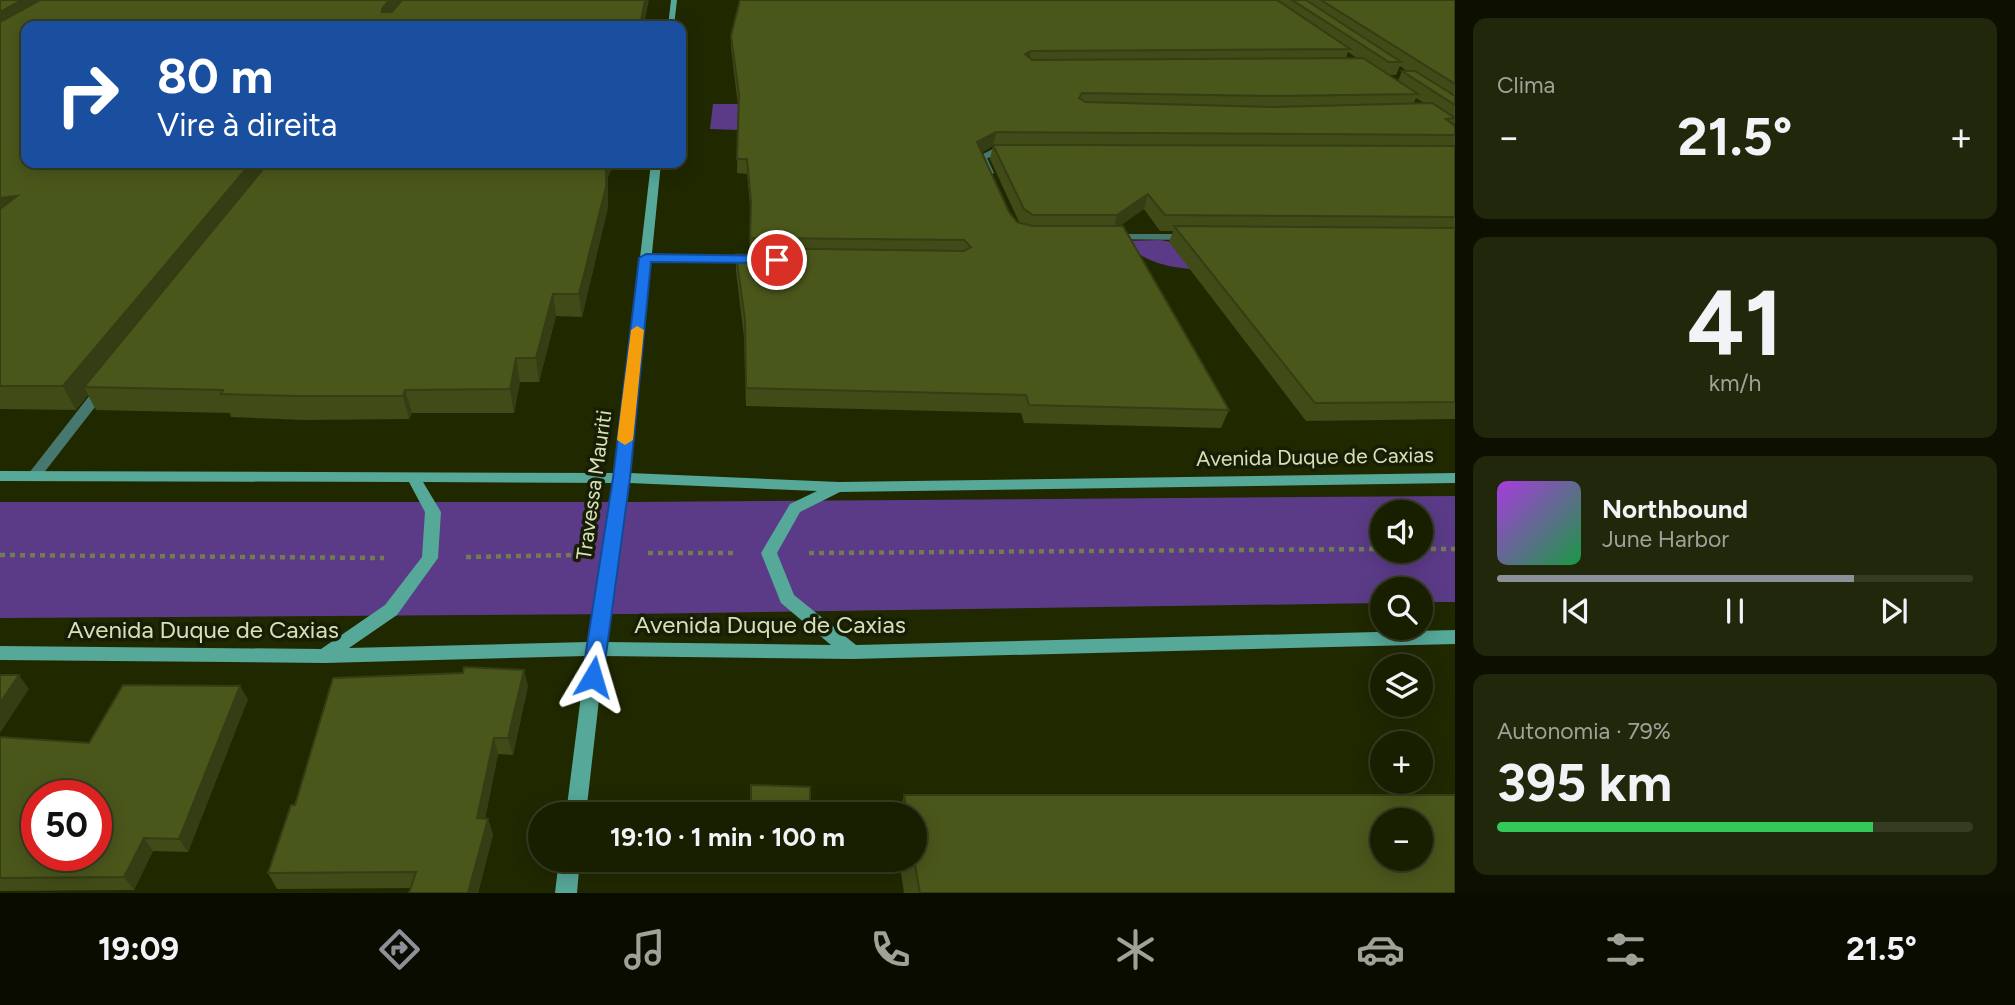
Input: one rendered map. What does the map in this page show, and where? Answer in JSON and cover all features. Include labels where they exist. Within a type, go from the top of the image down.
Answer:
[{"type":"main road","points":[[672,21],[674,0]]},
{"type":"main road","name":"Travessa Mauriti","points":[[577,802],[609,554],[622,478],[655,168]]},
{"type":"main road","name":"Avenida Duque de Caxias","points":[[0,476],[622,478],[839,487],[1455,478]]},
{"type":"main road","points":[[325,656],[391,610],[430,558],[433,512],[414,479]]},
{"type":"main road","points":[[839,487],[796,508],[768,553],[787,599],[852,652]]},
{"type":"main road","name":"Avenida Duque de Caxias","points":[[0,653],[325,656],[596,649],[852,652],[1455,637]]},
{"type":"main road","points":[[566,893],[568,872]]},
{"type":"street","points":[[992,180],[982,157],[993,152],[1020,152]]},
{"type":"street","points":[[1097,237],[1205,237]]},
{"type":"street","points":[[646,258],[769,260]]},
{"type":"street","points":[[34,476],[110,379]]},
{"type":"path","points":[[0,555],[430,558],[609,554],[1370,549]]},
{"type":"path","points":[[1433,549],[1455,549]]},
{"type":"shaded area","points":[[713,104],[750,104],[804,117],[737,119],[739,130],[710,129]]},
{"type":"shaded area","points":[[1160,240],[1188,245],[1222,272],[1169,266],[1145,258],[1125,241]]},
{"type":"shaded area","points":[[1455,496],[1455,602],[1433,602],[1433,577],[1370,577],[1370,603],[631,614],[0,618],[0,502],[632,502]]},
{"type":"building","points":[[0,0],[22,0],[0,12]]},
{"type":"building","points":[[40,0],[389,0],[382,12],[392,12],[402,0],[645,0],[641,21],[21,21],[21,168],[247,168],[63,386],[0,386],[0,209],[17,196],[0,198],[0,22]]},
{"type":"building","points":[[740,0],[1277,0],[1350,49],[1031,51],[1025,54],[1032,60],[1363,58],[1418,94],[1274,96],[1082,93],[1079,98],[1085,102],[1274,107],[1432,103],[1455,118],[1446,119],[1455,126],[1455,135],[996,132],[977,142],[1009,212],[1017,222],[1032,226],[1123,226],[1229,410],[1029,405],[1026,395],[746,388],[745,320],[736,254],[749,255],[750,248],[964,251],[971,247],[964,240],[750,238],[751,202],[747,159],[737,159],[739,94],[731,36]]},
{"type":"building","points":[[1292,0],[1306,0],[1401,62],[1389,62]]},
{"type":"building","points":[[1321,0],[1455,0],[1455,84]]},
{"type":"building","points":[[1402,71],[1415,71],[1455,96],[1455,105]]},
{"type":"building","points":[[993,145],[1455,146],[1455,217],[1165,215],[1148,194],[1117,215],[1033,215],[1024,209]]},
{"type":"building","points":[[264,168],[606,168],[606,187],[579,294],[553,294],[536,358],[516,358],[510,389],[405,390],[403,396],[296,396],[221,394],[223,390],[84,387]]},
{"type":"building","points":[[1174,226],[1455,228],[1455,402],[1315,403]]},
{"type":"building","points":[[464,667],[524,670],[508,738],[494,738],[477,818],[488,819],[468,893],[409,893],[416,872],[268,873],[291,805],[295,805],[333,678],[463,673]]},
{"type":"building","points":[[0,675],[19,675],[0,703]]},
{"type":"building","points":[[123,685],[240,686],[179,839],[144,838],[124,877],[0,878],[0,737],[89,743]]},
{"type":"building","points":[[751,785],[810,787],[810,802],[751,802]]},
{"type":"building","points":[[904,795],[1455,795],[1455,893],[920,893],[916,872],[927,872],[927,802],[905,802]]},
{"type":"slow traffic","points":[[625,440],[637,330]]},
{"type":"route","points":[[593,677],[622,478],[646,258],[777,260]]}]
